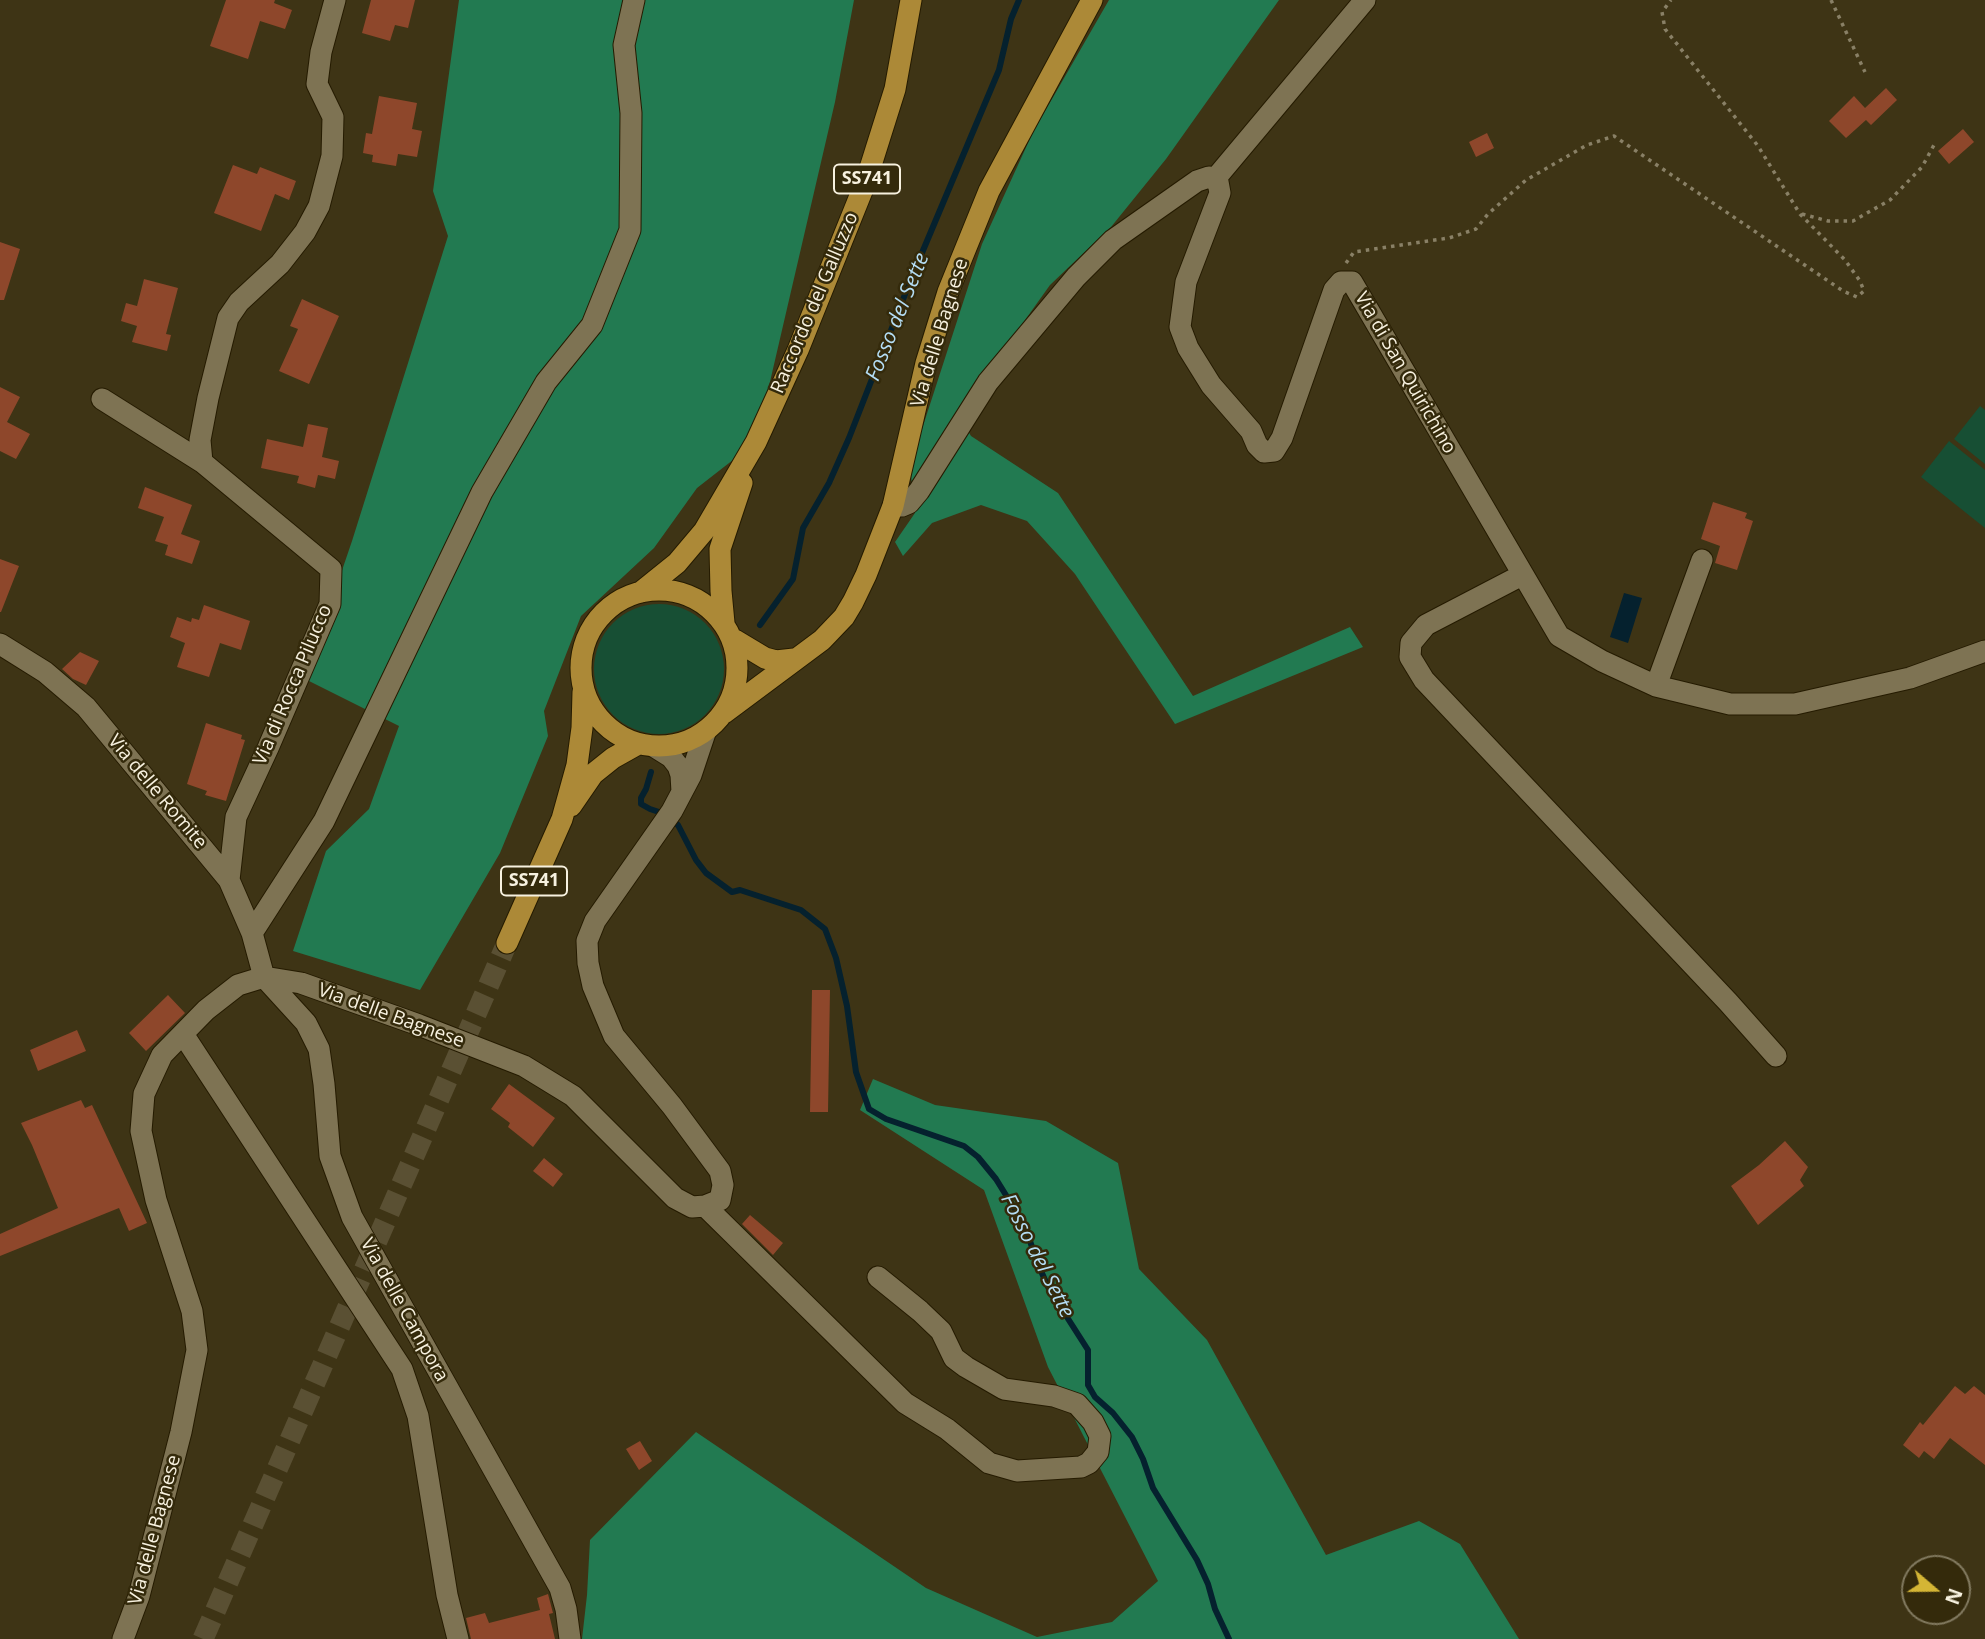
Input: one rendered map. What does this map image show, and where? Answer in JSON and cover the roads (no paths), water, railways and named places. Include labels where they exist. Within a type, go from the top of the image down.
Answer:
[{"type":"main road","name":"Raccordo del Galluzzo","points":[[640,592],[677,563],[704,531],[756,442],[798,350],[866,181],[895,89],[911,0]]},
{"type":"main road","name":"Via delle Bagnese","points":[[724,713],[822,640],[844,617],[866,575],[892,506],[926,363],[948,292],[989,191],[1092,0]]},
{"type":"main road","name":"Raccordo del Galluzzo","points":[[729,632],[721,590],[720,549],[756,442]]},
{"type":"main road","name":"SS741","points":[[507,943],[562,819],[577,765],[582,728],[581,662],[585,643],[597,620],[621,600],[640,592],[654,590],[675,591],[707,606],[729,632],[738,668],[736,686],[724,713],[705,733],[677,745],[646,746],[613,758],[593,774],[562,819]]},
{"type":"main road","points":[[729,632],[752,652],[765,658],[776,661],[794,659]]},
{"type":"main road","name":"SS741","points":[[583,687],[588,702],[603,723],[622,738],[646,746]]},
{"type":"street","points":[[202,462],[200,440],[228,318],[239,302],[280,264],[305,232],[319,206],[332,156],[333,117],[317,84],[321,52],[335,0]]},
{"type":"street","points":[[252,933],[324,821],[482,492],[546,382],[592,325],[630,230],[631,113],[624,45],[634,0]]},
{"type":"street","points":[[892,506],[909,503],[919,491],[988,382],[1076,277],[1113,240],[1197,181],[1209,177],[1215,179],[1365,0]]},
{"type":"street","name":"Via di San Quirichino","points":[[1215,179],[1220,193],[1186,282],[1180,327],[1188,348],[1211,385],[1251,431],[1257,445],[1264,452],[1274,451],[1282,438],[1334,290],[1341,282],[1352,282],[1559,636],[1602,661],[1656,686],[1730,704],[1795,704],[1910,678],[1985,651]]},
{"type":"street","name":"Via di Rocca Pilucco","points":[[102,399],[202,462],[331,569],[330,604],[236,817],[229,880]]},
{"type":"street","points":[[1656,686],[1702,560]]},
{"type":"street","points":[[1522,575],[1426,625],[1411,643],[1410,657],[1424,680],[1776,1056]]},
{"type":"street","name":"Via delle Romite","points":[[0,644],[45,672],[86,707],[229,880],[252,933],[264,976]]},
{"type":"street","points":[[705,733],[691,775],[677,802],[595,920],[587,942],[593,986],[614,1036],[672,1106],[720,1171],[723,1185],[720,1200],[705,1206],[905,1403],[947,1429],[989,1463],[1017,1471],[1081,1467],[1089,1463],[1098,1452],[1100,1436],[1093,1422],[1077,1404],[1054,1395],[1004,1389],[966,1367],[954,1358],[941,1331],[878,1278]]},
{"type":"street","points":[[646,746],[671,757],[678,766],[681,775],[677,802]]},
{"type":"street","name":"Via delle Bagnese","points":[[123,1639],[139,1595],[181,1432],[197,1350],[192,1311],[156,1200],[141,1131],[144,1094],[162,1055],[206,1010],[238,985],[264,976],[301,983],[524,1066],[573,1096],[675,1198],[692,1207],[705,1206]]},
{"type":"street","name":"Via delle Campora","points":[[264,976],[306,1023],[319,1049],[330,1156],[352,1217],[560,1588],[570,1639]]},
{"type":"street","points":[[183,1034],[402,1368],[418,1416],[447,1595],[458,1639]]},
{"type":"water","points":[[1624,593],[1642,598],[1628,643],[1610,637]]},
{"type":"waterway","name":"Fosso del Sette","points":[[760,625],[793,579],[803,528],[829,483],[849,438],[911,279],[999,70],[1011,19],[1019,0]]},
{"type":"waterway","name":"Fosso del Sette","points":[[651,772],[641,804],[678,825],[706,873],[732,892],[740,890],[801,910],[825,929],[836,958],[847,1006],[856,1072],[869,1109],[886,1119],[964,1146],[978,1157],[996,1179],[1025,1226],[1049,1289],[1088,1350],[1088,1385],[1095,1397],[1113,1413],[1132,1437],[1153,1488],[1197,1560],[1229,1639]]},
{"type":"tunnel","points":[[203,1639],[507,943]]}]
